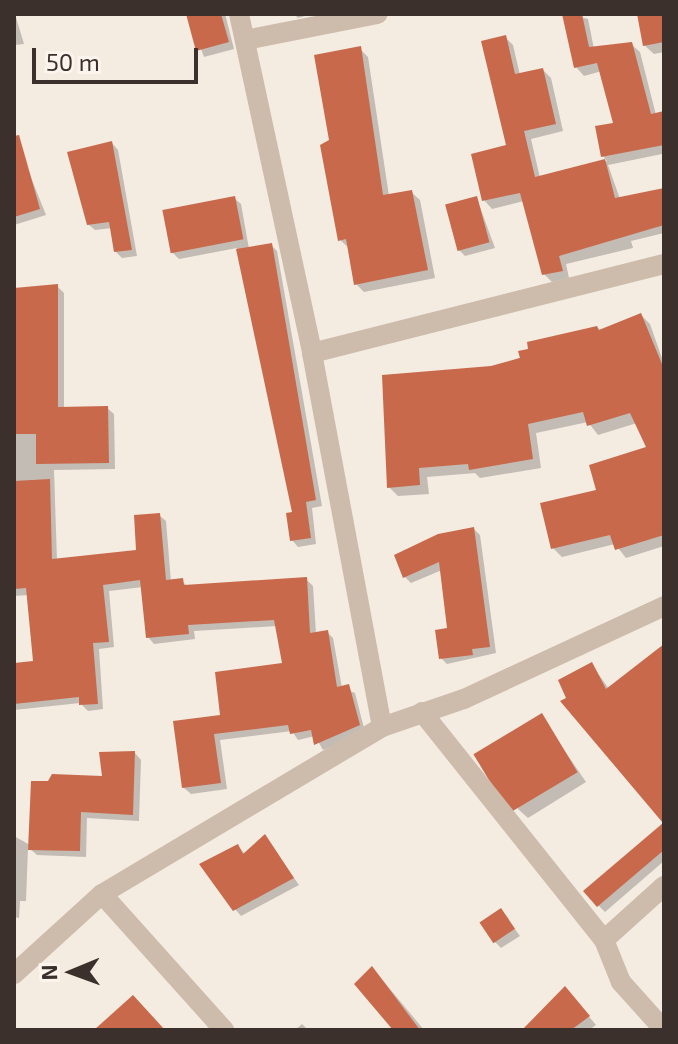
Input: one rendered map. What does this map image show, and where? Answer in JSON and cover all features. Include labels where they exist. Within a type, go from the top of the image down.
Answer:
[{"type":"street","points":[[239,14],[312,353],[382,727]]},
{"type":"street","points":[[245,40],[377,14]]},
{"type":"street","points":[[312,353],[664,264]]},
{"type":"street","points":[[14,974],[102,894],[382,727],[464,699],[664,606]]},
{"type":"street","points":[[422,712],[604,940],[621,982],[664,1030]]},
{"type":"street","points":[[604,940],[664,886]]},
{"type":"street","points":[[102,894],[224,1030]]},
{"type":"building","points":[[186,14],[221,14],[229,42],[196,51]]},
{"type":"building","points":[[562,14],[582,14],[589,47],[632,42],[651,114],[664,111],[664,145],[601,157],[595,126],[613,123],[597,63],[574,68]]},
{"type":"building","points":[[637,14],[664,14],[664,42],[643,46]]},
{"type":"building","points":[[506,35],[515,74],[543,68],[556,124],[524,131],[535,177],[605,159],[615,198],[664,188],[664,225],[559,256],[563,271],[542,275],[520,193],[482,201],[471,154],[506,145],[481,41]]},
{"type":"building","points":[[361,46],[383,195],[412,190],[428,270],[354,285],[346,239],[338,241],[320,145],[329,140],[314,55]]},
{"type":"building","points":[[19,135],[40,209],[14,217],[14,136]]},
{"type":"building","points":[[112,141],[132,250],[114,252],[109,222],[87,225],[67,152]]},
{"type":"building","points":[[235,196],[243,239],[171,253],[162,210]]},
{"type":"building","points":[[477,196],[489,242],[458,251],[445,205]]},
{"type":"building","points":[[272,243],[316,500],[306,502],[311,538],[290,541],[286,513],[292,512],[236,249]]},
{"type":"building","points":[[58,284],[58,407],[108,406],[109,463],[36,464],[36,434],[14,434],[14,288]]},
{"type":"building","points":[[641,313],[664,369],[664,535],[615,550],[610,535],[551,549],[540,503],[596,490],[589,465],[646,447],[630,413],[587,426],[583,412],[528,424],[533,459],[469,470],[468,464],[419,468],[420,485],[387,488],[382,375],[491,366],[520,358],[518,351],[528,349],[527,342],[597,326],[599,330]]},
{"type":"building","points":[[50,479],[52,559],[136,550],[134,515],[160,513],[166,580],[183,578],[184,585],[307,577],[310,633],[328,630],[337,687],[349,684],[360,725],[314,745],[311,730],[290,734],[288,725],[214,734],[221,783],[182,788],[173,721],[220,715],[215,672],[282,663],[274,620],[188,625],[189,634],[146,638],[140,580],[103,585],[109,642],[93,643],[98,704],[79,705],[79,697],[14,704],[14,663],[33,661],[26,588],[14,589],[14,481]]},
{"type":"building","points":[[474,527],[490,647],[472,649],[473,655],[439,659],[435,630],[447,628],[439,562],[403,578],[394,555],[438,534]]},
{"type":"building","points":[[664,644],[664,850],[597,907],[583,891],[663,823],[560,701],[566,698],[558,680],[592,662],[606,689]]},
{"type":"building","points":[[542,713],[578,772],[509,813],[473,754]]},
{"type":"building","points":[[135,751],[133,815],[81,812],[80,851],[28,850],[31,781],[48,781],[52,774],[102,776],[99,752]]},
{"type":"building","points":[[265,834],[294,878],[233,911],[199,864],[238,844],[243,854]]},
{"type":"building","points":[[501,908],[515,929],[493,943],[479,923]]},
{"type":"building","points":[[372,966],[420,1030],[393,1030],[354,984]]},
{"type":"building","points":[[565,986],[590,1016],[571,1030],[522,1030]]},
{"type":"building","points":[[133,995],[165,1030],[94,1030]]}]
